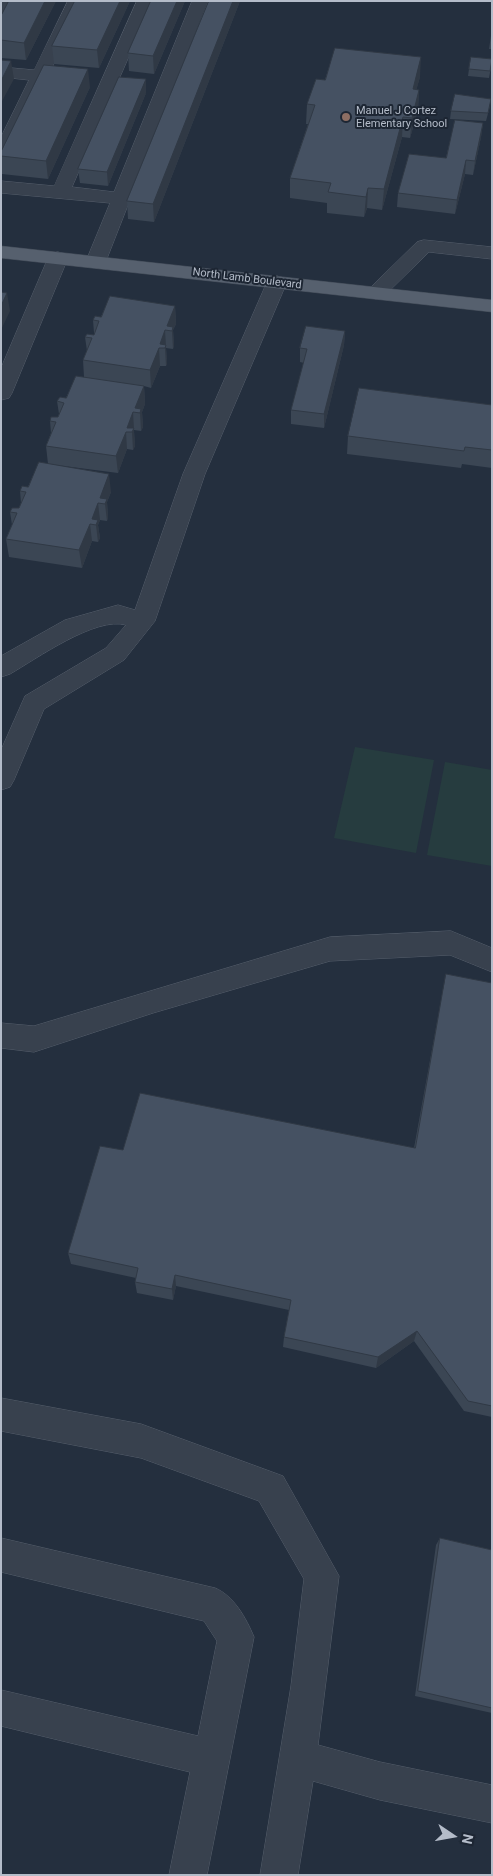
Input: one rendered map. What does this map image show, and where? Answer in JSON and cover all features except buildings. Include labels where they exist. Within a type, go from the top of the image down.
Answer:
[{"type":"main road","name":"North Lamb Boulevard","points":[[1,252],[492,306]]},
{"type":"lane","points":[[1,14],[8,1]]},
{"type":"lane","points":[[1,156],[76,1]]},
{"type":"lane","points":[[61,192],[145,1]]},
{"type":"lane","points":[[96,261],[200,1]]},
{"type":"lane","points":[[1,72],[70,79]]},
{"type":"lane","points":[[89,81],[128,85]]},
{"type":"lane","points":[[146,87],[165,89]]},
{"type":"lane","points":[[1,187],[122,198]]},
{"type":"lane","points":[[376,293],[424,246],[492,253]]},
{"type":"lane","points":[[1,393],[58,258]]},
{"type":"lane","points":[[1,780],[34,703],[115,654],[143,621],[194,474],[277,282]]},
{"type":"lane","points":[[1,668],[73,626],[118,614],[143,621]]},
{"type":"lane","points":[[1,1035],[34,1039],[153,1001],[330,949],[451,943],[492,960]]},
{"type":"lane","points":[[1,1414],[140,1441],[271,1488],[322,1576],[309,1686],[279,1875]]},
{"type":"lane","points":[[1,1555],[215,1606],[236,1637],[188,1875]]},
{"type":"lane","points":[[1,1708],[212,1758]]},
{"type":"lane","points":[[298,1758],[380,1781],[492,1804]]},
{"type":"green space","points":[[355,747],[434,760],[416,853],[334,838]]},
{"type":"green space","points":[[445,762],[492,770],[492,866],[427,855]]},
{"type":"place","name":"Manuel J Cortez Elementary School","points":[[346,117]]}]
